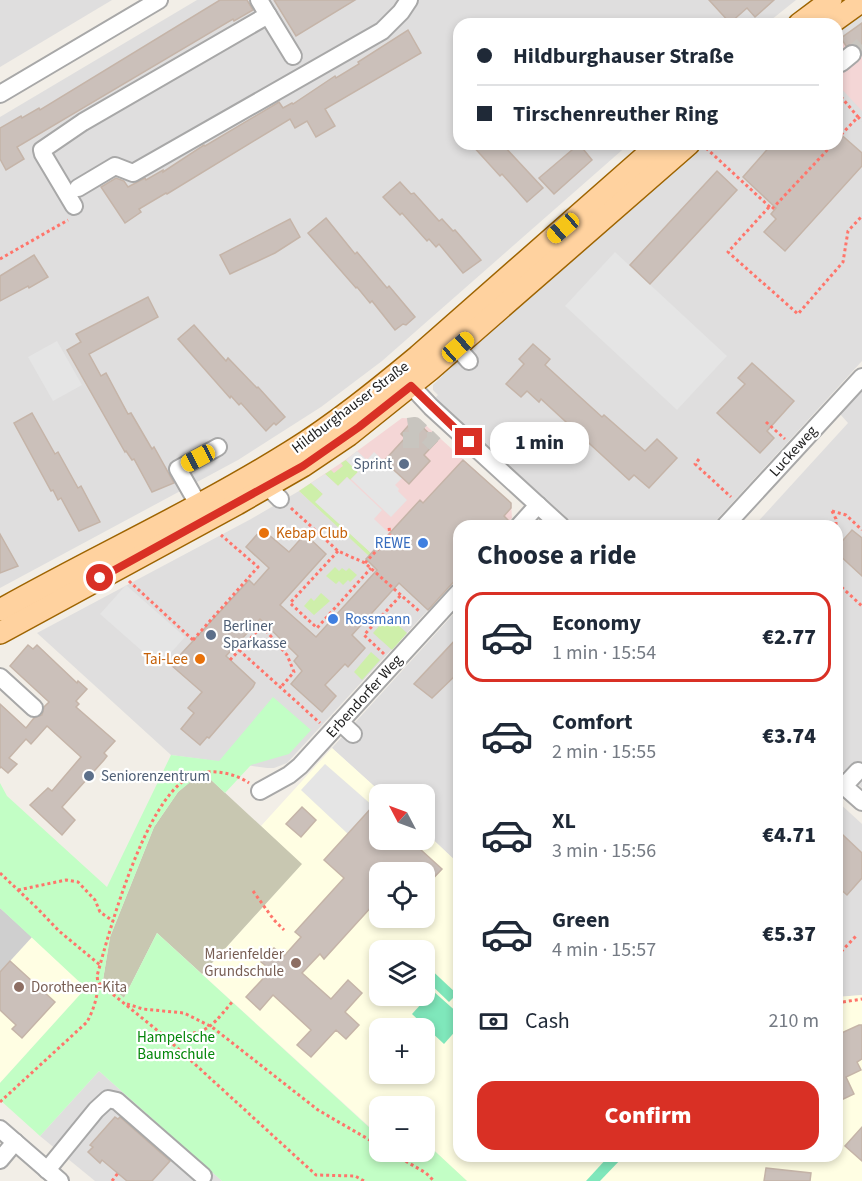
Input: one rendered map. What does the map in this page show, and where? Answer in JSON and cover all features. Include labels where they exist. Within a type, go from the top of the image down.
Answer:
[{"type":"main road","points":[[807,18],[831,0]]},
{"type":"main road","points":[[839,18],[862,2]]},
{"type":"main road","name":"Hildburghauser Straße","points":[[0,633],[274,493],[353,419],[405,379],[457,347],[657,155],[680,150]]},
{"type":"main road","name":"Hildburghauser Straße","points":[[0,610],[353,419]]},
{"type":"street","points":[[0,94],[159,0]]},
{"type":"street","points":[[259,0],[293,56]]},
{"type":"street","points":[[78,188],[115,166],[133,172],[382,31],[401,12],[409,0]]},
{"type":"street","points":[[74,206],[42,150],[83,122],[268,15]]},
{"type":"street","name":"Luckeweg","points":[[731,520],[862,377]]},
{"type":"street","points":[[405,379],[554,520]]},
{"type":"street","points":[[198,504],[178,469],[218,447]]},
{"type":"street","points":[[524,520],[538,505]]},
{"type":"street","name":"Erbendorfer Weg","points":[[260,791],[289,775],[300,766],[332,724],[453,598]]},
{"type":"street","points":[[0,677],[34,708]]},
{"type":"street","points":[[332,724],[353,734]]},
{"type":"street","points":[[843,782],[858,771]]},
{"type":"street","points":[[843,785],[862,802]]},
{"type":"street","points":[[47,1170],[96,1110],[108,1099],[117,1101],[203,1176]]},
{"type":"street","points":[[0,1129],[60,1181]]},
{"type":"street","points":[[0,1160],[15,1142]]},
{"type":"path","points":[[843,99],[862,121]]},
{"type":"path","points":[[843,133],[858,117]]},
{"type":"path","points":[[703,150],[772,210],[827,150]]},
{"type":"path","points":[[0,259],[70,219],[74,206]]},
{"type":"path","points":[[769,207],[729,252],[798,314],[843,262],[848,231],[862,216]]},
{"type":"path","points":[[766,422],[785,439]]},
{"type":"path","points":[[699,459],[695,464],[732,498]]},
{"type":"path","points":[[274,493],[338,551],[365,563],[423,615]]},
{"type":"path","points":[[836,520],[832,511],[846,515],[862,530]]},
{"type":"path","points":[[365,563],[390,536],[389,527]]},
{"type":"path","points":[[129,580],[193,640],[258,567],[221,535]]},
{"type":"path","points":[[338,551],[291,603],[317,628],[371,568]]},
{"type":"path","points":[[843,589],[862,606]]},
{"type":"path","points":[[387,657],[364,635],[401,595]]},
{"type":"path","points":[[257,622],[287,655],[294,672],[280,687]]},
{"type":"path","points":[[230,660],[262,626]]},
{"type":"path","points":[[239,650],[280,687],[332,724]]},
{"type":"path","points":[[0,1102],[87,1022],[93,1010],[100,965],[112,921],[146,833],[164,804],[187,778],[207,772],[227,773],[243,779],[260,791]]},
{"type":"path","points":[[0,873],[59,931],[100,965]]},
{"type":"path","points":[[18,890],[66,880],[78,882],[95,900],[100,912],[112,921]]},
{"type":"path","points":[[253,891],[284,930]]},
{"type":"path","points":[[843,950],[856,936]]},
{"type":"path","points":[[99,983],[163,1035],[316,1174],[355,1176],[364,1181]]},
{"type":"path","points":[[843,1002],[862,999]]},
{"type":"path","points":[[163,1035],[196,1034],[212,1027],[232,1002]]},
{"type":"path","points":[[125,1004],[143,1009],[184,1012],[212,1027],[318,1110],[369,1140]]},
{"type":"path","points":[[407,1162],[426,1173],[434,1181]]},
{"type":"path","points":[[114,1180],[118,1173]]},
{"type":"shaded area","points":[[0,0],[112,0],[0,67]]},
{"type":"shaded area","points":[[197,0],[796,0],[774,18],[453,18],[453,150],[622,150],[382,361],[321,407],[238,460],[0,588],[0,117]]},
{"type":"shaded area","points":[[862,10],[862,361],[716,520],[569,520],[435,398],[438,395],[433,390],[433,385],[443,375],[441,372],[697,150],[843,150],[843,26]]},
{"type":"shaded area","points":[[862,23],[862,111],[843,90],[843,37]]},
{"type":"shaded area","points":[[615,252],[727,356],[677,410],[565,306]]},
{"type":"shaded area","points":[[57,341],[82,385],[53,401],[28,357]]},
{"type":"shaded area","points":[[862,390],[862,788],[843,771],[843,520],[759,520],[848,423],[840,414]]},
{"type":"shaded area","points":[[402,418],[419,419],[511,503],[512,518],[510,520],[453,520],[453,583],[428,610],[299,491]]},
{"type":"shaded area","points":[[357,451],[367,460],[374,452],[402,478],[395,485],[407,500],[391,517],[351,479],[358,472],[346,460]]},
{"type":"shaded area","points":[[325,474],[338,486],[347,477],[382,510],[374,519],[389,533],[371,553],[315,502],[323,494],[311,483]]},
{"type":"shaded area","points":[[299,491],[428,610],[287,763],[267,768],[171,755],[37,633],[251,519]]},
{"type":"shaded area","points":[[126,585],[185,637],[159,666],[100,614]]},
{"type":"shaded area","points":[[453,615],[453,858],[435,841],[435,784],[372,784],[332,748]]},
{"type":"shaded area","name":"Marienfelder Grundschule","points":[[332,748],[372,784],[369,784],[369,850],[435,850],[435,841],[453,858],[453,1162],[843,1162],[843,997],[862,995],[862,1181],[467,1181],[435,1151],[435,1096],[369,1096],[369,1126],[202,974],[301,864],[261,826]]},
{"type":"shaded area","points":[[325,764],[369,802],[369,810],[348,834],[301,790]]},
{"type":"shaded area","points":[[199,777],[208,777],[302,864],[202,974],[157,933],[124,998],[103,980],[110,937],[154,827],[178,792]]},
{"type":"shaded area","points":[[843,807],[862,824],[862,995],[843,997]]},
{"type":"shaded area","points":[[0,908],[32,937],[0,972]]},
{"type":"shaded area","points":[[32,937],[86,988],[0,1083],[0,972]]},
{"type":"shaded area","points":[[99,1071],[222,1181],[95,1181],[40,1136]]},
{"type":"green space","points":[[346,460],[358,472],[350,480],[347,477],[338,486],[325,474],[331,470],[334,473],[343,466],[341,463]]},
{"type":"green space","points":[[311,483],[323,494],[316,502],[371,553],[369,556],[299,491]]},
{"type":"green space","points":[[335,567],[339,571],[342,568],[346,571],[349,568],[357,575],[343,585],[339,581],[336,584],[326,576]]},
{"type":"green space","points":[[321,593],[330,601],[314,615],[304,606],[311,598],[314,601]]},
{"type":"green space","points":[[388,616],[407,633],[392,650],[373,633]]},
{"type":"green space","points":[[371,652],[380,660],[362,680],[354,672]]},
{"type":"green space","name":"Hampelsche Baumschule","points":[[273,697],[311,730],[289,754],[251,765],[225,793],[208,777],[193,780],[178,792],[154,827],[110,937],[103,980],[124,998],[157,933],[369,1127],[369,1162],[435,1162],[435,1151],[467,1181],[222,1181],[99,1071],[40,1136],[0,1100],[0,1083],[86,988],[0,908],[0,783],[7,796],[107,887],[171,755],[219,761]]},
{"type":"green space","points":[[435,973],[453,990],[453,998],[449,1002],[435,989]]},
{"type":"green space","points":[[435,993],[453,1009],[453,1034],[444,1044],[435,1036],[435,1018],[416,1018],[412,1014],[419,1006],[435,1006]]},
{"type":"green space","points":[[603,1162],[618,1162],[600,1181],[586,1181]]},
{"type":"building","points":[[220,0],[247,0],[253,10],[234,21],[233,19],[17,147],[24,159],[6,170],[0,159],[0,128],[21,116],[22,118],[39,108],[40,110]]},
{"type":"building","points":[[274,0],[355,0],[296,36]]},
{"type":"building","points":[[709,0],[774,0],[755,17],[747,8],[736,18],[725,18]]},
{"type":"building","points":[[862,23],[862,51],[855,44],[846,46],[843,37]]},
{"type":"building","points":[[408,30],[421,53],[325,109],[335,126],[316,137],[307,121],[295,128],[290,119],[139,209],[141,212],[125,223],[101,187],[116,178],[124,181],[128,187],[163,170],[163,172],[204,145],[279,102],[283,108],[293,104],[335,76],[336,78],[359,64],[358,62]]},
{"type":"building","points":[[843,136],[862,153],[862,166],[785,251],[764,232],[776,219],[771,214],[776,208],[743,177],[767,150],[843,150]]},
{"type":"building","points":[[476,150],[508,150],[543,188],[527,202],[502,174],[500,176]]},
{"type":"building","points":[[572,150],[584,150],[592,160],[554,194],[539,178]]},
{"type":"building","points":[[717,171],[737,190],[650,284],[630,265]]},
{"type":"building","points":[[400,182],[411,194],[414,193],[439,221],[442,219],[453,231],[455,230],[481,260],[463,273],[439,244],[436,247],[429,239],[427,241],[402,213],[400,215],[383,197]]},
{"type":"building","points":[[326,218],[355,254],[357,252],[415,317],[406,325],[403,324],[395,330],[372,301],[370,303],[308,233]]},
{"type":"building","points":[[290,219],[300,237],[275,253],[230,274],[220,255]]},
{"type":"building","points":[[34,255],[48,277],[0,301],[0,276]]},
{"type":"building","points":[[148,297],[158,317],[89,354],[101,376],[106,373],[128,414],[131,413],[152,449],[154,447],[174,483],[152,492],[134,459],[132,460],[125,452],[67,350],[81,342],[76,334]]},
{"type":"building","points":[[194,325],[226,361],[228,358],[285,417],[266,431],[241,403],[239,405],[231,396],[230,398],[178,339]]},
{"type":"building","points":[[533,344],[550,359],[545,365],[602,417],[604,415],[645,451],[657,439],[677,458],[649,488],[634,475],[629,480],[541,399],[539,402],[527,391],[521,397],[506,384],[524,364],[519,359]]},
{"type":"building","points":[[752,363],[794,401],[767,431],[774,438],[760,453],[717,413],[745,384],[738,378]]},
{"type":"building","points":[[32,413],[55,454],[58,452],[78,488],[81,486],[100,522],[79,531],[61,498],[58,500],[53,490],[51,491],[14,423]]},
{"type":"building","points":[[414,419],[437,441],[424,455],[430,461],[409,484],[384,461],[405,438],[401,434]]},
{"type":"building","points":[[463,460],[511,503],[511,508],[504,516],[508,520],[453,520],[453,583],[428,610],[399,583],[352,635],[365,648],[348,667],[345,664],[325,685],[336,696],[322,712],[291,684],[302,671],[294,661],[298,656],[260,619],[226,656],[255,683],[253,687],[209,738],[207,737],[200,745],[181,729],[194,713],[188,708],[202,692],[171,665],[249,580],[254,585],[269,568],[246,547],[262,529],[289,552],[305,534],[326,554],[280,605],[316,637],[377,570],[366,559],[420,500],[423,503]]},
{"type":"building","points":[[852,530],[862,538],[862,576],[843,559],[843,540]]},
{"type":"building","points":[[0,534],[18,566],[0,573]]},
{"type":"building","points":[[453,642],[453,678],[432,698],[414,684]]},
{"type":"building","points":[[28,645],[33,649],[37,645],[77,683],[78,681],[87,689],[76,701],[79,704],[76,707],[115,741],[104,753],[107,756],[104,760],[62,807],[75,820],[62,835],[30,805],[48,788],[52,791],[81,757],[47,726],[31,744],[26,739],[9,758],[17,764],[8,773],[0,768],[0,704],[26,728],[34,718],[42,715],[44,707],[49,702],[10,666]]},
{"type":"building","points":[[302,807],[316,820],[301,837],[286,824]]},
{"type":"building","points":[[369,810],[369,850],[421,850],[434,862],[369,862],[369,909],[324,959],[320,954],[302,973],[331,999],[348,980],[362,993],[345,1012],[359,1025],[346,1039],[336,1030],[311,1057],[297,1045],[311,1030],[273,995],[260,1010],[246,997],[271,970],[261,962],[274,948],[284,956],[301,937],[295,932],[344,878],[324,860]]},
{"type":"building","points":[[843,835],[862,853],[862,878],[847,895],[843,891]]},
{"type":"building","points":[[435,863],[442,869],[435,876]]},
{"type":"building","name":"Dorotheen-Kita","points":[[10,961],[55,1002],[22,1038],[12,1029],[16,1025],[0,1010],[0,972]]},
{"type":"building","points":[[862,1025],[862,1059],[857,1062],[861,1070],[846,1077],[854,1094],[843,1099],[843,1032]]},
{"type":"building","points":[[115,1117],[118,1119],[120,1117],[170,1161],[152,1181],[127,1181],[102,1160],[100,1163],[88,1152],[93,1147],[90,1145]]},
{"type":"building","points":[[862,1127],[862,1161],[845,1146]]},
{"type":"building","points":[[766,1168],[811,1173],[810,1181],[764,1181]]},
{"type":"tunnel","points":[[852,54],[862,45]]},
{"type":"tunnel","points":[[408,426],[415,425],[435,444]]},
{"type":"tunnel","points":[[403,440],[431,440]]},
{"type":"place","name":"Sprint","points":[[404,464]]},
{"type":"place","name":"Kebap Club","points":[[264,533]]},
{"type":"place","name":"REWE","points":[[423,543]]},
{"type":"place","name":"Rossmann","points":[[333,619]]},
{"type":"place","name":"Berliner Sparkasse","points":[[211,635]]},
{"type":"place","name":"Tai-Lee","points":[[200,659]]},
{"type":"place","name":"Seniorenzentrum","points":[[89,776]]},
{"type":"place","name":"Marienfelder Grundschule","points":[[296,963]]},
{"type":"place","name":"Dorotheen-Kita","points":[[19,987]]},
{"type":"route","points":[[100,578],[303,466],[359,427],[411,386],[469,442]]}]
